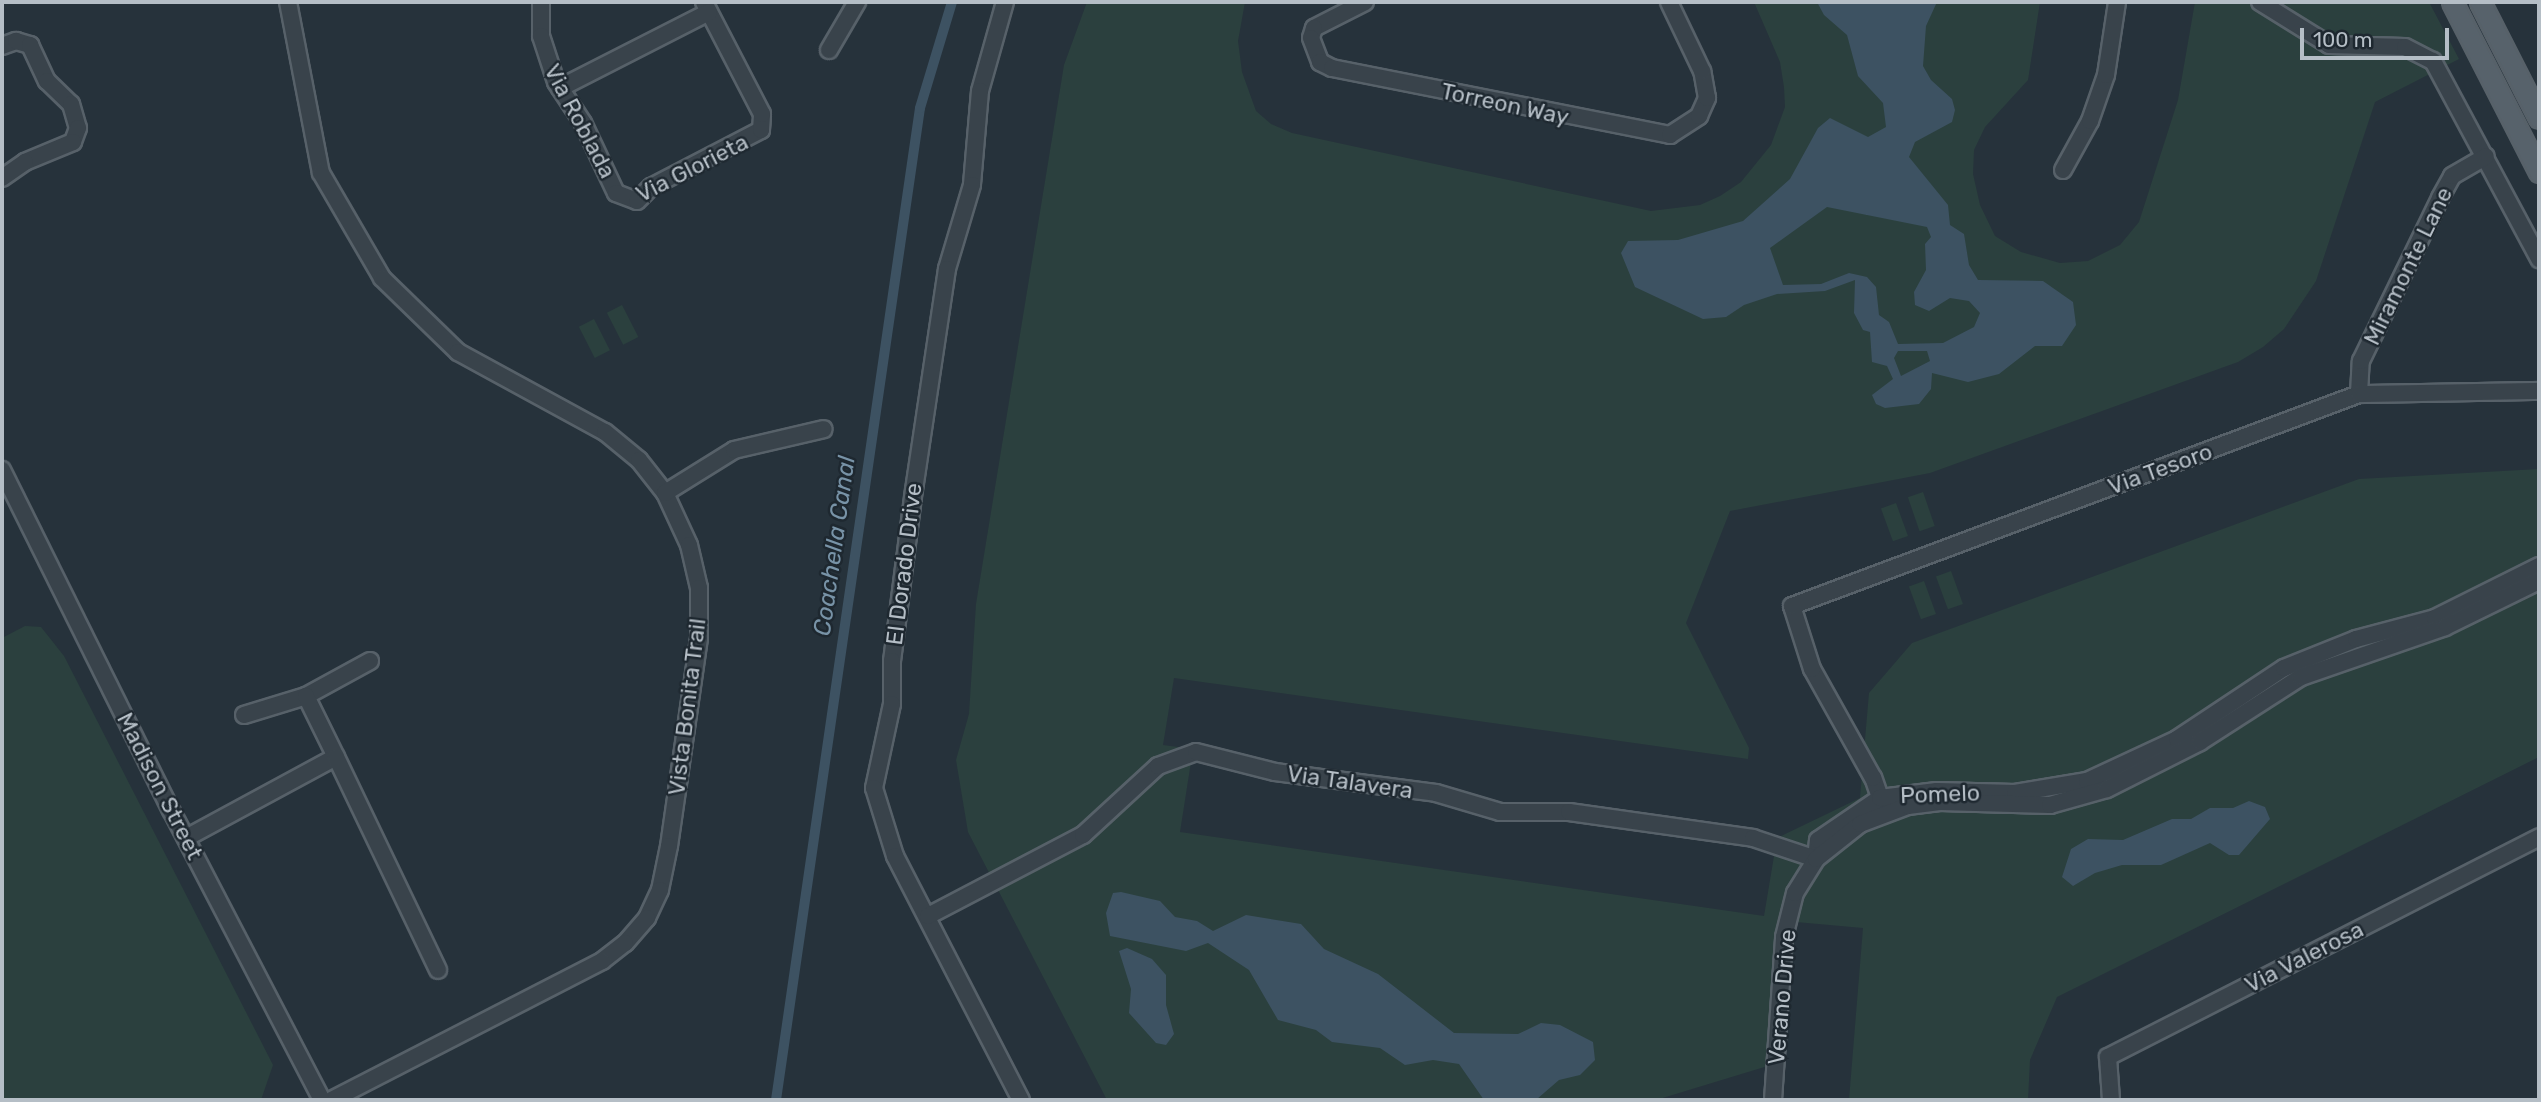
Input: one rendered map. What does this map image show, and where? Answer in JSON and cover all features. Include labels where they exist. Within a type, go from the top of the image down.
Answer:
[{"type":"main road","points":[[2452,2],[2539,172]]},
{"type":"main road","points":[[2480,2],[2539,118]]},
{"type":"street","name":"Vista Bonita Trail","points":[[288,2],[321,173],[382,278],[458,352],[605,432],[639,460],[666,493],[689,545],[699,588],[699,638],[669,846],[660,890],[647,918],[625,943],[601,961],[332,1100]]},
{"type":"street","name":"Via Roblada","points":[[541,2],[544,55],[620,198]]},
{"type":"street","points":[[828,50],[857,2]]},
{"type":"street","name":"El Dorado Drive","points":[[1005,2],[980,92],[972,186],[947,270],[912,497],[892,660],[892,704],[874,788],[880,820],[895,856],[1021,1100]]},
{"type":"street","name":"Torreon Way","points":[[1364,2],[1314,28],[1314,51],[1320,62],[1332,68],[1642,133],[1670,135],[1699,116],[1707,98],[1702,71],[1669,2]]},
{"type":"street","points":[[2063,170],[2090,121],[2106,75],[2117,2]]},
{"type":"street","points":[[2260,2],[2329,45],[2405,47],[2433,61],[2539,259]]},
{"type":"street","points":[[560,88],[707,7]]},
{"type":"street","name":"Via Glorieta","points":[[620,198],[637,201],[651,187],[761,130],[762,114],[707,7]]},
{"type":"street","points":[[2,46],[16,41],[30,46],[47,81],[71,104],[78,128],[73,142],[25,162],[2,178]]},
{"type":"street","name":"Miramonte Lane","points":[[2359,394],[2361,360],[2440,198],[2452,176],[2486,156]]},
{"type":"street","name":"Via Tesoro","points":[[1882,805],[1873,778],[1812,669],[1792,606],[2359,394],[2539,391]]},
{"type":"street","points":[[666,493],[734,450],[824,429]]},
{"type":"street","name":"Madison Street","points":[[2,470],[186,838],[322,1100]]},
{"type":"street","name":"Pomelo","points":[[1816,859],[1818,840],[1882,805],[1937,791],[2015,793],[2087,781],[2176,739],[2284,668],[2356,639],[2435,618],[2539,566]]},
{"type":"street","name":"Pomelo","points":[[1882,805],[1940,802],[2016,806],[2086,796],[2200,742],[2301,677],[2445,627],[2539,581]]},
{"type":"street","points":[[244,715],[306,696],[370,661]]},
{"type":"street","points":[[306,696],[438,970]]},
{"type":"street","name":"Via Talavera","points":[[928,916],[1083,835],[1158,766],[1196,752],[1275,772],[1436,793],[1500,812],[1569,812],[1753,838],[1816,859]]},
{"type":"street","points":[[186,838],[336,757]]},
{"type":"street","name":"Via Valerosa","points":[[2111,1100],[2108,1057],[2539,837]]},
{"type":"street","name":"Verano Drive","points":[[1773,1100],[1784,937],[1795,893],[1816,859]]},
{"type":"green space","points":[[1087,2],[1245,2],[1238,41],[1242,72],[1256,111],[1271,124],[1292,133],[1651,211],[1700,205],[1720,196],[1741,182],[1771,145],[1785,107],[1784,87],[1780,62],[1754,2],[2040,2],[2028,80],[1985,127],[1974,150],[1973,174],[1980,205],[1995,236],[2021,252],[2060,263],[2088,261],[2120,245],[2139,222],[2178,100],[2195,2],[2429,2],[2459,59],[2375,102],[2316,281],[2284,329],[2263,347],[2238,362],[1930,473],[1730,511],[1686,623],[1749,748],[1748,759],[1174,678],[1163,745],[1193,749],[1180,832],[1764,916],[1777,838],[1860,798],[1869,693],[1912,643],[2359,479],[2539,469],[2539,757],[2057,997],[2030,1060],[2028,1100],[1849,1100],[1863,928],[1796,922],[1784,1061],[1656,1100],[1107,1100],[968,832],[956,760],[969,714],[976,604],[1064,65]]},
{"type":"green space","points":[[622,305],[638,337],[623,345],[607,313]]},
{"type":"green space","points":[[594,319],[610,350],[595,358],[579,327]]},
{"type":"green space","points":[[1923,492],[1935,526],[1920,531],[1908,497]]},
{"type":"green space","points":[[1896,503],[1908,536],[1893,541],[1881,508]]},
{"type":"green space","points":[[1951,571],[1963,604],[1948,609],[1936,576]]},
{"type":"green space","points":[[1924,581],[1936,614],[1921,619],[1909,586]]},
{"type":"green space","points":[[25,626],[41,627],[64,656],[273,1065],[261,1100],[2,1100],[2,638]]},
{"type":"water","points":[[1817,2],[1937,2],[1926,26],[1923,66],[1931,80],[1952,99],[1955,110],[1952,122],[1915,142],[1909,157],[1948,205],[1950,225],[1964,234],[1969,265],[1978,280],[2043,281],[2073,302],[2076,325],[2062,346],[2035,346],[1999,374],[1968,382],[1932,373],[1931,389],[1919,404],[1885,408],[1876,404],[1872,395],[1893,379],[1887,366],[1872,362],[1870,332],[1863,330],[1854,313],[1855,280],[1825,291],[1777,294],[1744,305],[1726,317],[1703,319],[1635,287],[1621,253],[1628,241],[1678,240],[1743,221],[1790,179],[1818,128],[1830,118],[1868,137],[1886,127],[1883,103],[1858,76],[1847,35],[1824,15]],"holes":[[[1827,207],[1927,227],[1931,237],[1925,244],[1926,270],[1914,292],[1915,305],[1929,311],[1950,298],[1969,301],[1980,313],[1974,327],[1943,343],[1898,344],[1889,322],[1879,315],[1876,287],[1867,277],[1849,273],[1821,284],[1783,285],[1770,248]],[[1898,351],[1927,351],[1930,361],[1901,376],[1894,358]]]},
{"type":"water","points":[[2249,801],[2265,807],[2270,819],[2239,855],[2229,855],[2210,843],[2161,865],[2122,865],[2095,873],[2073,886],[2062,877],[2071,849],[2088,839],[2123,840],[2172,819],[2191,819],[2210,808],[2233,808]]},
{"type":"water","points":[[1121,892],[1160,901],[1175,917],[1197,921],[1213,931],[1246,915],[1301,924],[1324,949],[1378,974],[1454,1033],[1518,1034],[1541,1023],[1560,1025],[1593,1042],[1595,1060],[1580,1075],[1559,1080],[1537,1099],[1484,1100],[1459,1064],[1433,1060],[1405,1065],[1380,1048],[1332,1042],[1316,1030],[1278,1020],[1249,970],[1208,943],[1186,951],[1110,936],[1106,913],[1113,893]]},
{"type":"water","points":[[1127,948],[1152,959],[1166,975],[1166,1005],[1174,1034],[1166,1045],[1156,1043],[1129,1013],[1131,989],[1119,951]]},
{"type":"waterway","name":"Coachella Canal","points":[[776,1100],[920,108],[952,2]]}]
